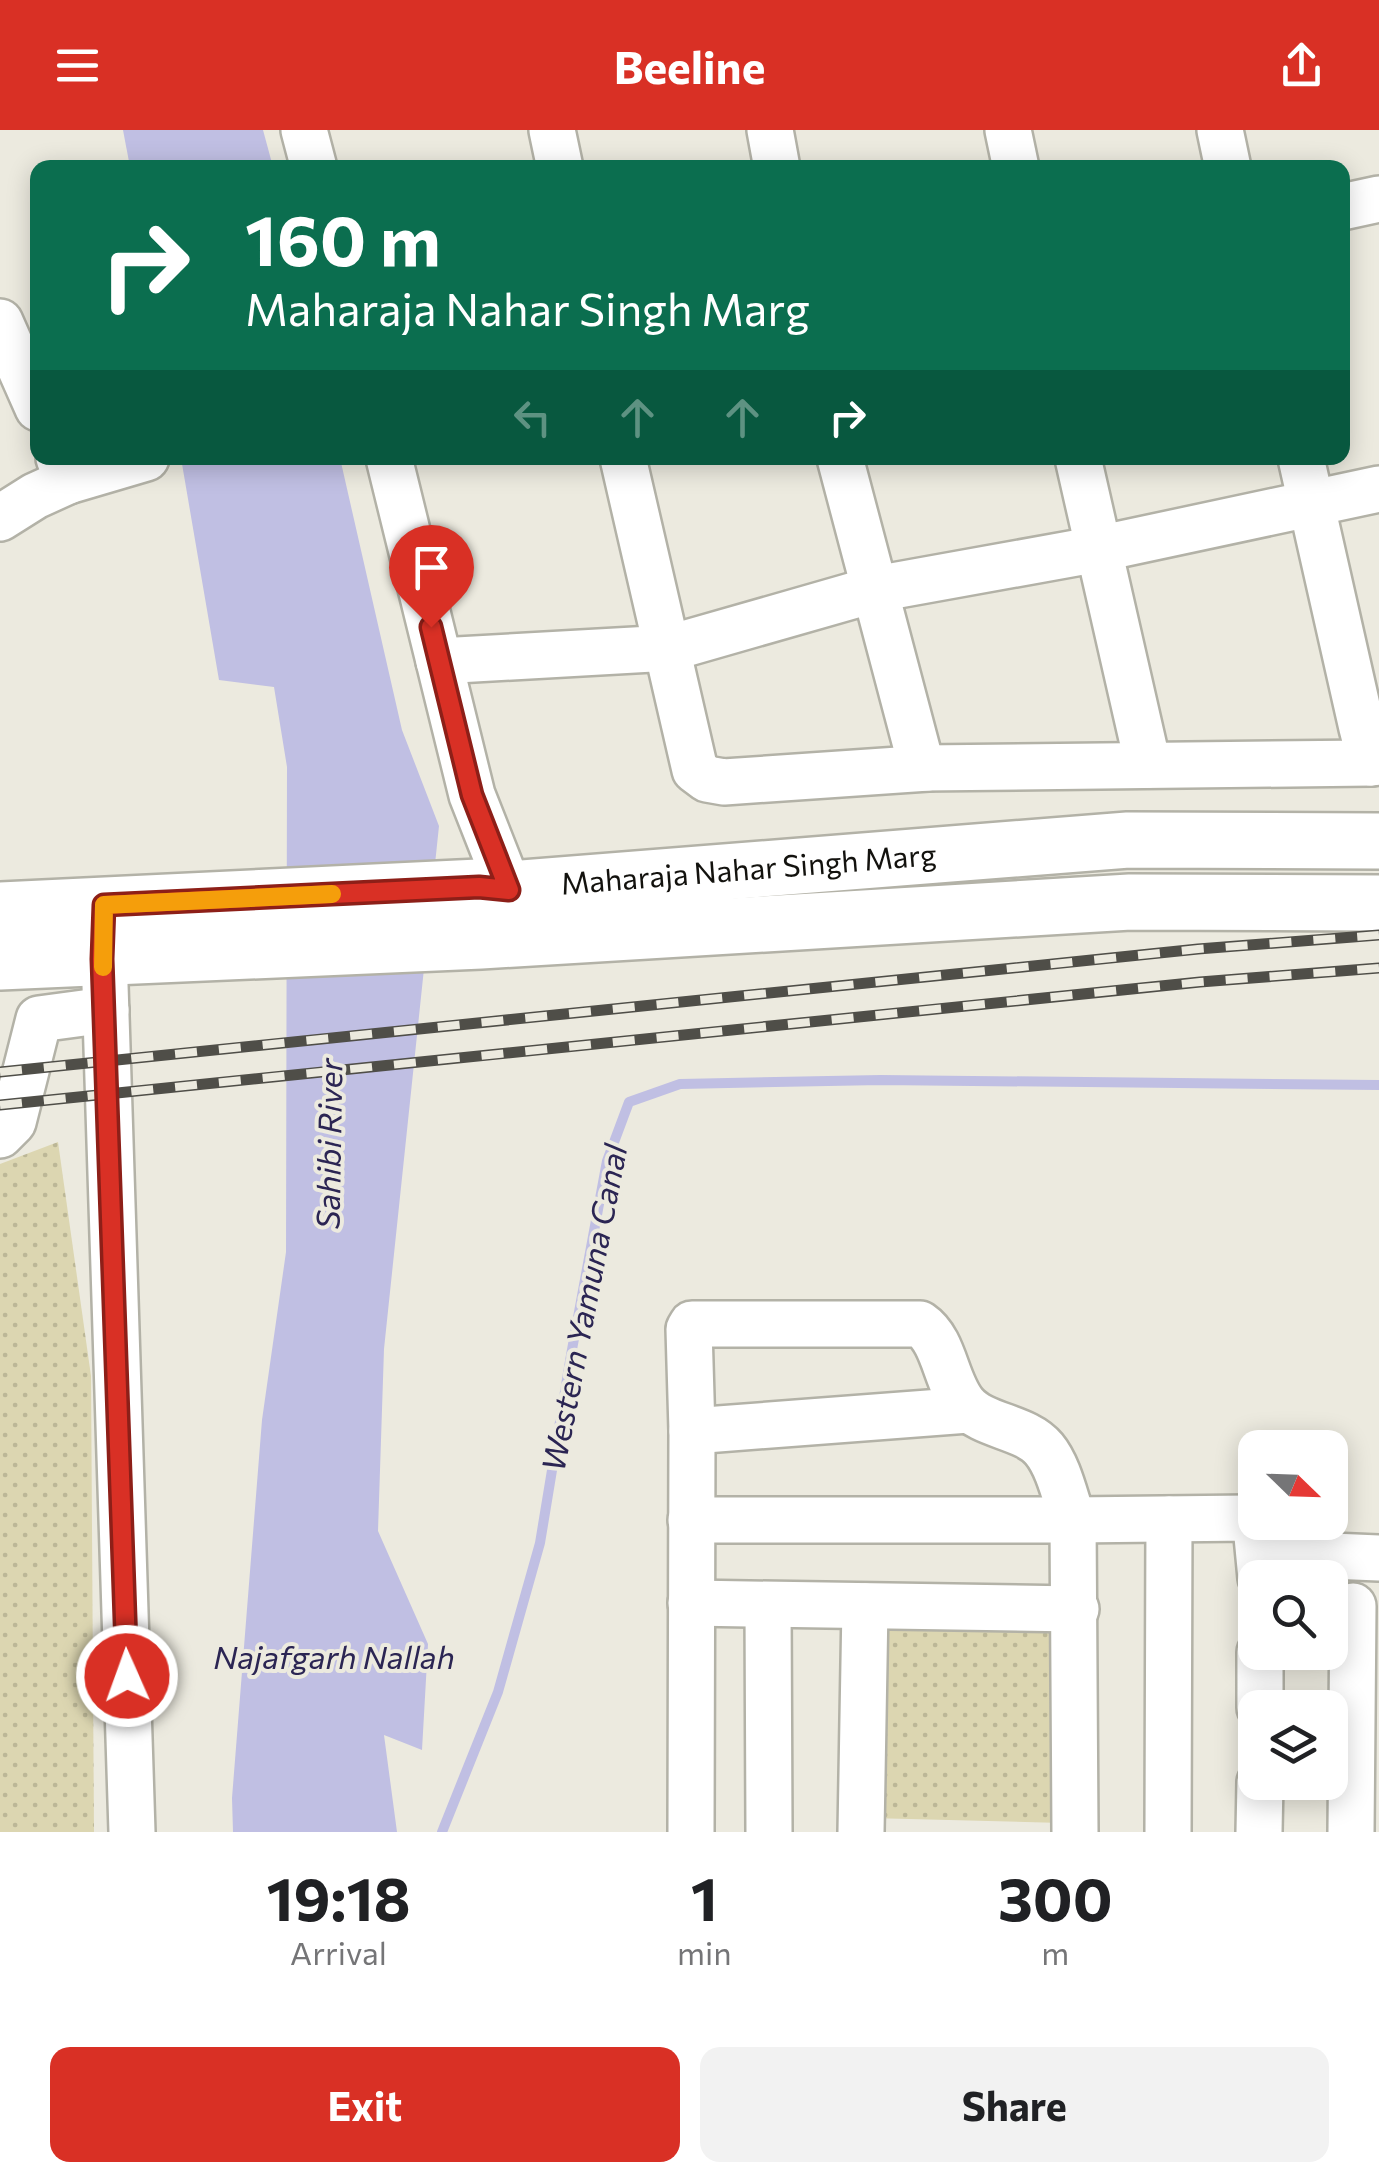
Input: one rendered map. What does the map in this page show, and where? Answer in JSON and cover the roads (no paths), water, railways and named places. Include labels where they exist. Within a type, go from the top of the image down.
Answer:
[{"type":"main road","name":"Maharaja Nahar Singh Marg","points":[[0,962],[104,984],[194,927],[494,888],[1128,840],[1379,841]]},
{"type":"main road","name":"Maharaja Nahar Singh Marg","points":[[0,910],[104,905],[194,927],[481,941],[1130,902],[1379,902]]},
{"type":"street","points":[[304,130],[312,160]]},
{"type":"street","points":[[552,130],[558,160]]},
{"type":"street","points":[[770,130],[776,160]]},
{"type":"street","points":[[1008,130],[1014,160]]},
{"type":"street","points":[[1220,130],[1226,160]]},
{"type":"street","points":[[1350,205],[1379,199]]},
{"type":"street","points":[[0,321],[24,409]]},
{"type":"street","points":[[0,518],[35,496],[64,469],[94,465]]},
{"type":"street","points":[[391,465],[494,888]]},
{"type":"street","points":[[625,465],[670,648],[695,770],[707,779],[724,782],[928,768]]},
{"type":"street","points":[[842,465],[922,768],[1375,762],[1303,465]]},
{"type":"street","points":[[1080,465],[1148,765]]},
{"type":"street","points":[[440,661],[670,648],[876,589],[1098,549],[1379,490]]},
{"type":"street","points":[[104,905],[132,1832]]},
{"type":"street","points":[[0,1135],[13,1122],[39,1019],[104,984]]},
{"type":"street","points":[[690,1832],[692,1432],[688,1329],[699,1323],[920,1324],[932,1336],[957,1395],[968,1410],[1037,1442],[1046,1451],[1073,1520],[1075,1832]]},
{"type":"street","points":[[692,1432],[968,1410]]},
{"type":"street","points":[[691,1520],[1249,1518],[1256,1526],[1260,1560]]},
{"type":"street","points":[[1168,1832],[1169,1519]]},
{"type":"street","points":[[1345,1560],[1379,1558]]},
{"type":"street","points":[[691,1603],[1076,1610]]},
{"type":"street","points":[[768,1605],[770,1832]]},
{"type":"street","points":[[861,1832],[865,1606]]},
{"type":"street","points":[[1351,1832],[1354,1606]]},
{"type":"street","points":[[1259,1832],[1260,1800]]},
{"type":"water","points":[[123,130],[263,130],[271,160],[129,160]]},
{"type":"water","name":"Najafgarh Nallah","points":[[182,465],[342,465],[402,730],[439,826],[384,1349],[378,1531],[428,1644],[422,1750],[384,1735],[397,1832],[233,1832],[232,1798],[262,1420],[286,1252],[287,767],[274,687],[219,680]]},
{"type":"waterway","name":"Western Yamuna Canal","points":[[442,1832],[498,1692],[540,1543],[607,1161],[629,1102],[680,1084],[881,1080],[1379,1085]]},
{"type":"railway","points":[[0,1072],[1198,949],[1379,935]]},
{"type":"railway","points":[[0,1105],[1200,982],[1379,968]]},
{"type":"water label","name":"Sahibi River","points":[[330,1144]]}]
